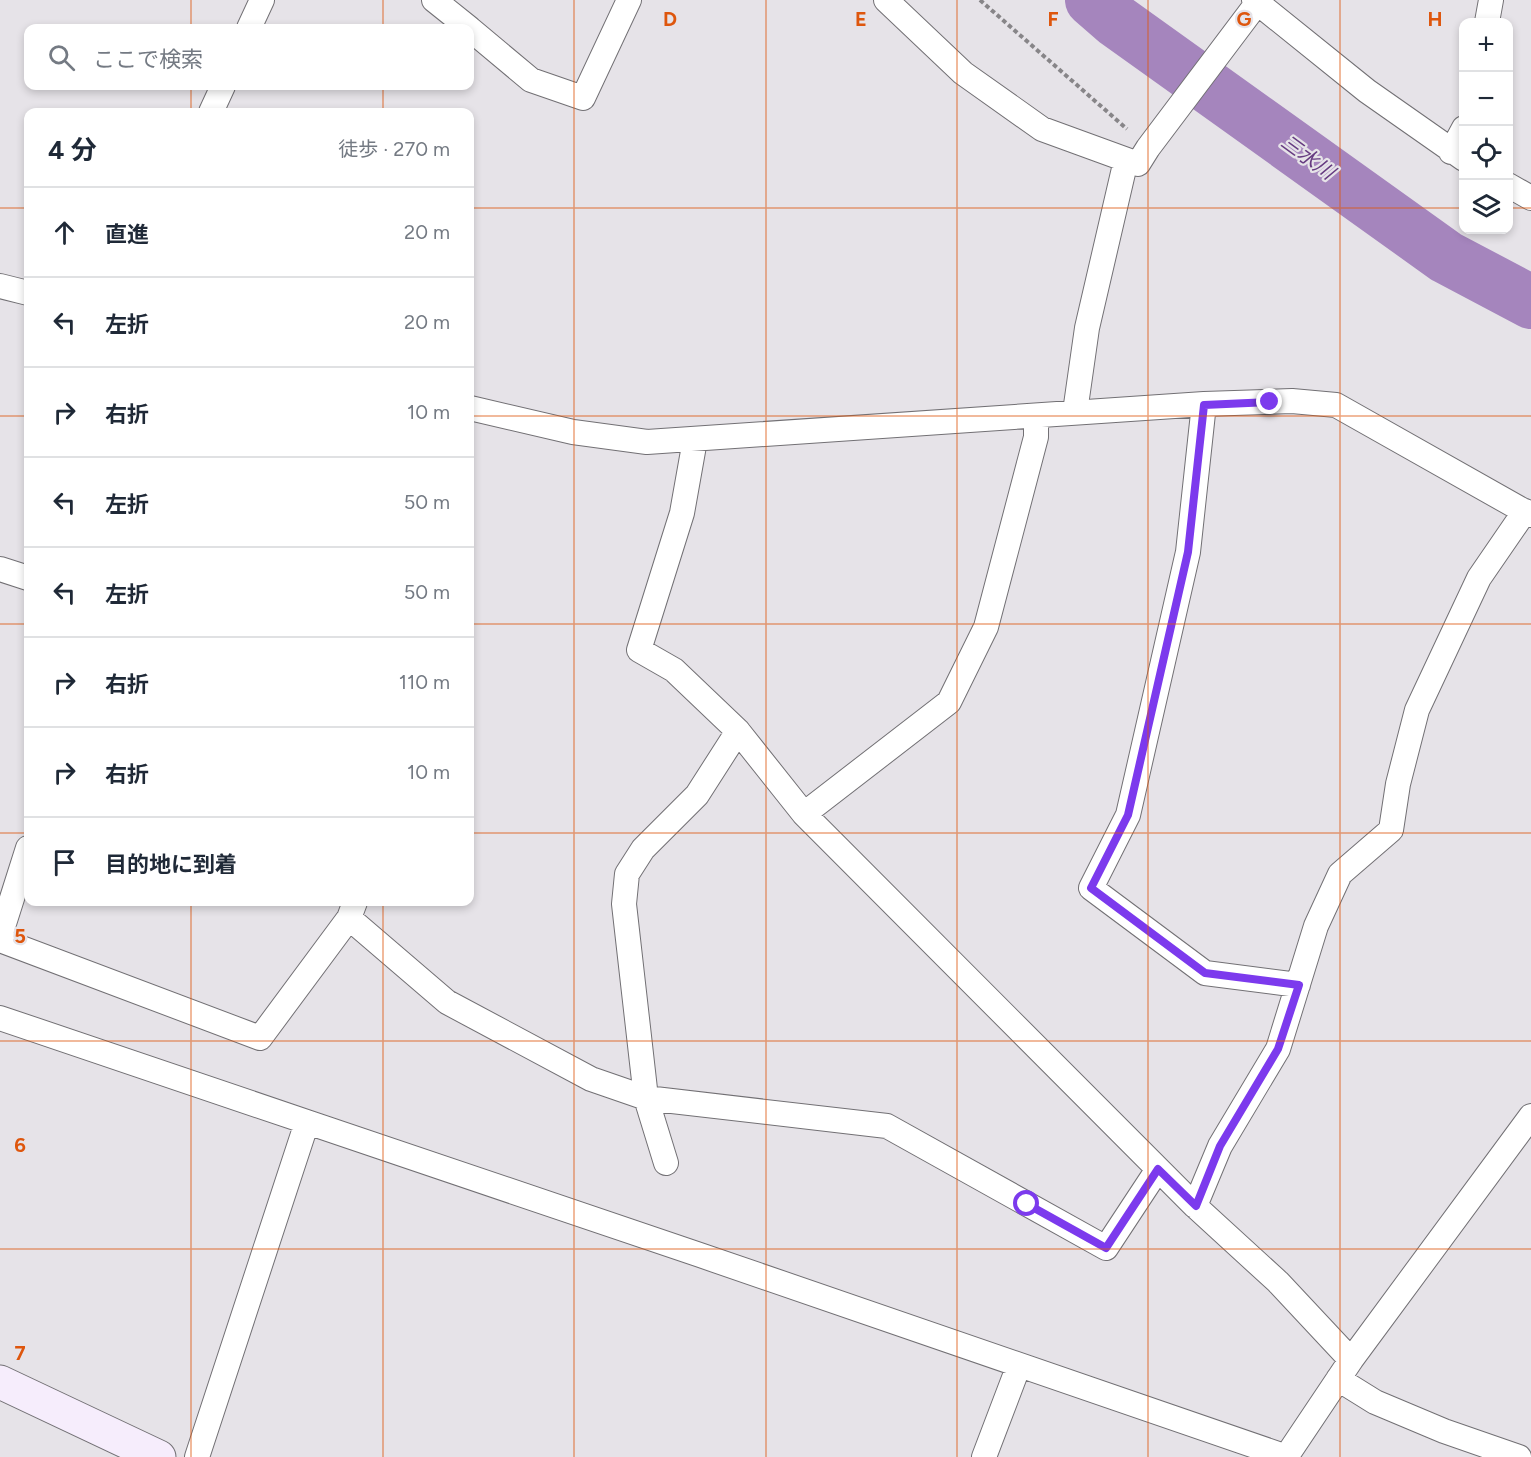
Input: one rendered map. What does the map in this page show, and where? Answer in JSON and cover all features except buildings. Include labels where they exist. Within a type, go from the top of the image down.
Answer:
[{"type":"street","points":[[251,24],[262,0]]},
{"type":"street","points":[[434,0],[463,24]]},
{"type":"street","points":[[474,33],[531,80],[583,98],[629,0]]},
{"type":"street","points":[[886,0],[963,73],[1042,129],[1138,164],[1148,147],[1254,6],[1457,155]]},
{"type":"street","points":[[1488,18],[1491,0]]},
{"type":"street","points":[[213,108],[221,90]]},
{"type":"street","points":[[1074,412],[1087,328],[1126,160]]},
{"type":"street","points":[[1513,187],[1531,198]]},
{"type":"street","points":[[0,286],[24,292]]},
{"type":"street","points":[[474,409],[573,432],[647,442],[1204,405],[1292,401],[1336,405],[1528,513],[1479,578],[1417,710],[1398,784],[1391,830],[1340,874],[1316,926],[1278,1049],[1220,1146],[1196,1206]]},
{"type":"street","points":[[1204,405],[1188,552],[1128,815],[1091,888],[1205,973],[1299,985]]},
{"type":"street","points":[[804,814],[949,702],[986,627],[1036,437],[1036,416]]},
{"type":"street","points":[[695,440],[682,513],[639,650],[674,670],[738,731],[804,814],[1158,1169],[1278,1282],[1345,1370],[1375,1402],[1444,1431],[1519,1457]]},
{"type":"street","points":[[0,569],[24,577]]},
{"type":"street","points":[[666,1163],[646,1098],[624,904],[627,874],[643,849],[697,795],[738,731]]},
{"type":"street","points":[[24,861],[0,938],[260,1038],[352,910],[447,1002],[591,1079],[646,1098],[887,1125],[1106,1248],[1158,1169]]},
{"type":"street","points":[[0,1018],[1287,1457],[1345,1370],[1531,1116]]},
{"type":"street","points":[[197,1457],[307,1122]]},
{"type":"street","points":[[984,1457],[1020,1365]]},
{"type":"street","points":[[0,1383],[159,1457]]},
{"type":"path","points":[[980,0],[1148,147]]},
{"type":"waterway","name":"三水川","points":[[1092,0],[1115,20],[1446,257],[1531,302]]},
{"type":"route","points":[[1027,1204],[1106,1248],[1158,1169],[1196,1206],[1220,1146],[1278,1049],[1299,985],[1205,973],[1091,888],[1128,815],[1188,552],[1204,405],[1270,402]]}]
